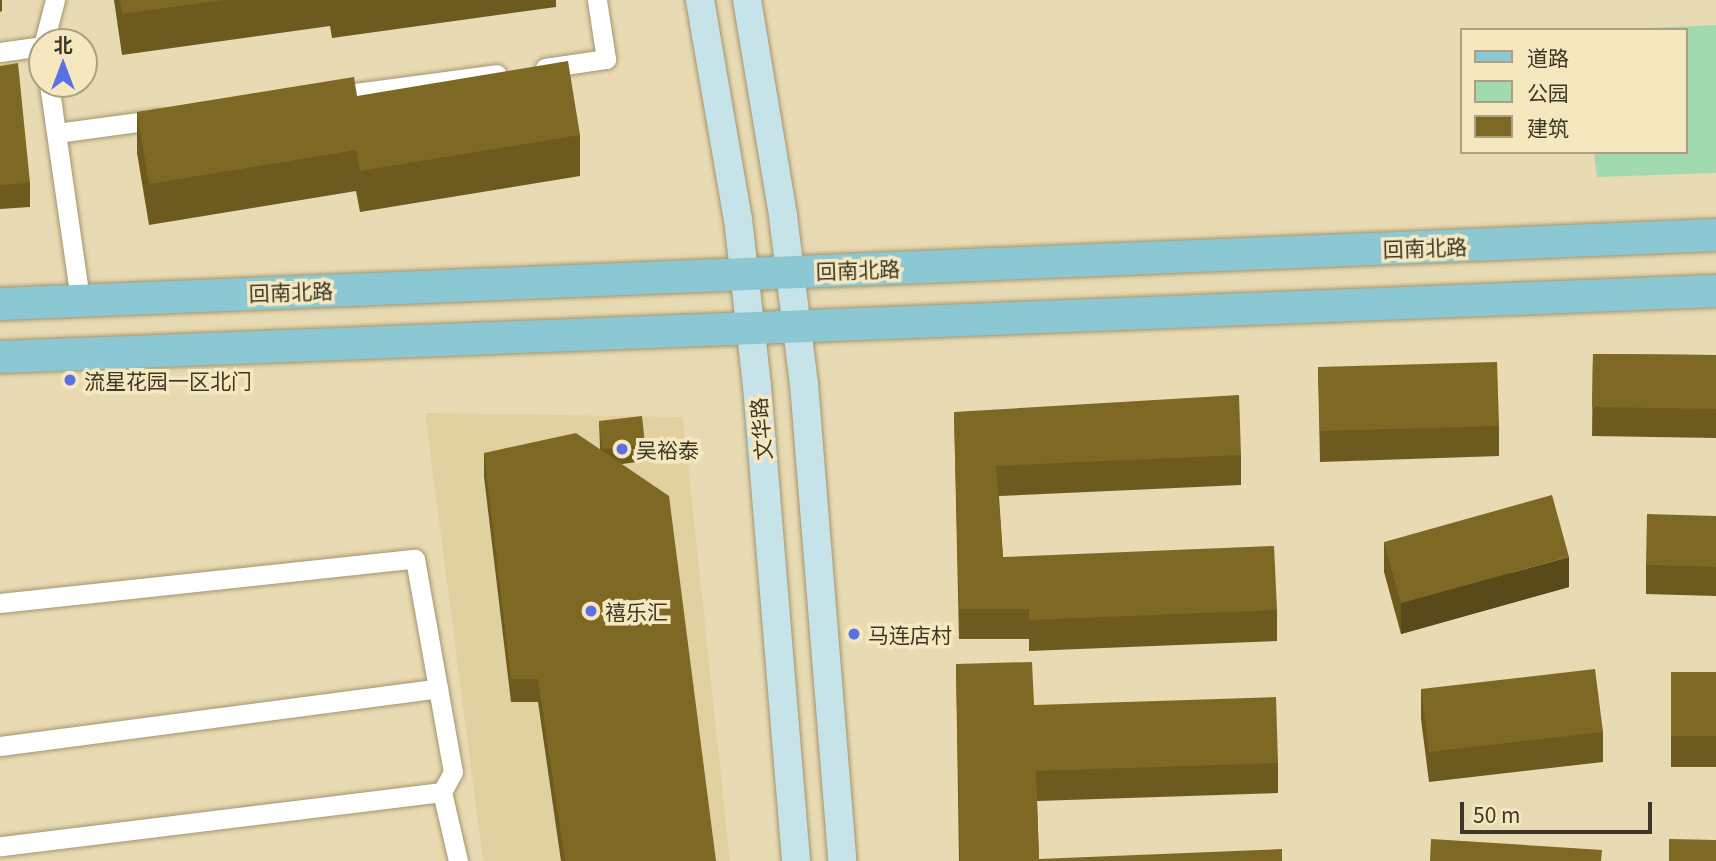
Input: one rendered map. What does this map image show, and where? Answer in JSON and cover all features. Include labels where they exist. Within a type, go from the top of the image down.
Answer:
[{"type":"main road","name":"回南北路","points":[[0,304],[1716,235]]},
{"type":"main road","points":[[0,357],[1716,291]]},
{"type":"street","points":[[47,28],[55,0]]},
{"type":"street","points":[[317,98],[606,59],[597,0]]},
{"type":"street","name":"文华路","points":[[700,0],[744,273],[796,861]]},
{"type":"street","points":[[747,0],[797,326],[842,861]]},
{"type":"street","points":[[0,52],[28,47]]},
{"type":"street","points":[[51,98],[80,300]]},
{"type":"street","points":[[57,133],[180,116]]},
{"type":"street","points":[[0,603],[415,559],[453,772],[442,792],[458,861]]},
{"type":"street","points":[[0,746],[438,688]]},
{"type":"street","points":[[0,846],[442,792]]},
{"type":"shaded area","points":[[425,413],[683,417],[730,861],[483,861]]},
{"type":"green space","points":[[1716,25],[1716,173],[1597,177],[1594,154],[1688,154],[1688,28],[1646,28]]},
{"type":"building","points":[[120,0],[223,0],[122,14]]},
{"type":"building","points":[[568,61],[580,135],[360,171],[356,150],[149,184],[137,112],[354,77],[357,96]]},
{"type":"building","points":[[18,63],[30,183],[0,185],[0,66]]},
{"type":"building","points":[[1593,354],[1716,355],[1716,409],[1592,407]]},
{"type":"building","points":[[1497,362],[1499,426],[1320,431],[1318,367]]},
{"type":"building","points":[[1239,395],[1241,455],[996,466],[1003,557],[1274,546],[1277,610],[1029,620],[1029,609],[959,609],[954,412]]},
{"type":"building","points":[[642,416],[645,445],[602,449],[599,421]]},
{"type":"building","name":"禧乐汇","points":[[576,433],[669,496],[716,861],[565,861],[538,679],[511,679],[484,453]]},
{"type":"building","points":[[1552,495],[1569,557],[1401,603],[1384,542]]},
{"type":"building","points":[[1647,514],[1716,516],[1716,567],[1646,565]]},
{"type":"building","points":[[1032,662],[1034,705],[1276,697],[1278,763],[1036,771],[1039,859],[1282,849],[1282,861],[960,861],[956,664]]},
{"type":"building","points":[[1595,669],[1603,732],[1429,752],[1421,689]]},
{"type":"building","points":[[1671,672],[1716,672],[1716,736],[1671,736]]},
{"type":"building","points":[[1431,839],[1602,850],[1601,861],[1430,861]]},
{"type":"building","points":[[1669,839],[1716,840],[1716,861],[1669,861]]},
{"type":"place","name":"流星花园一区北门","points":[[70,380]]},
{"type":"place","name":"吴裕泰","points":[[622,449]]},
{"type":"place","name":"禧乐汇","points":[[591,611]]},
{"type":"place","name":"马连店村","points":[[854,634]]}]
